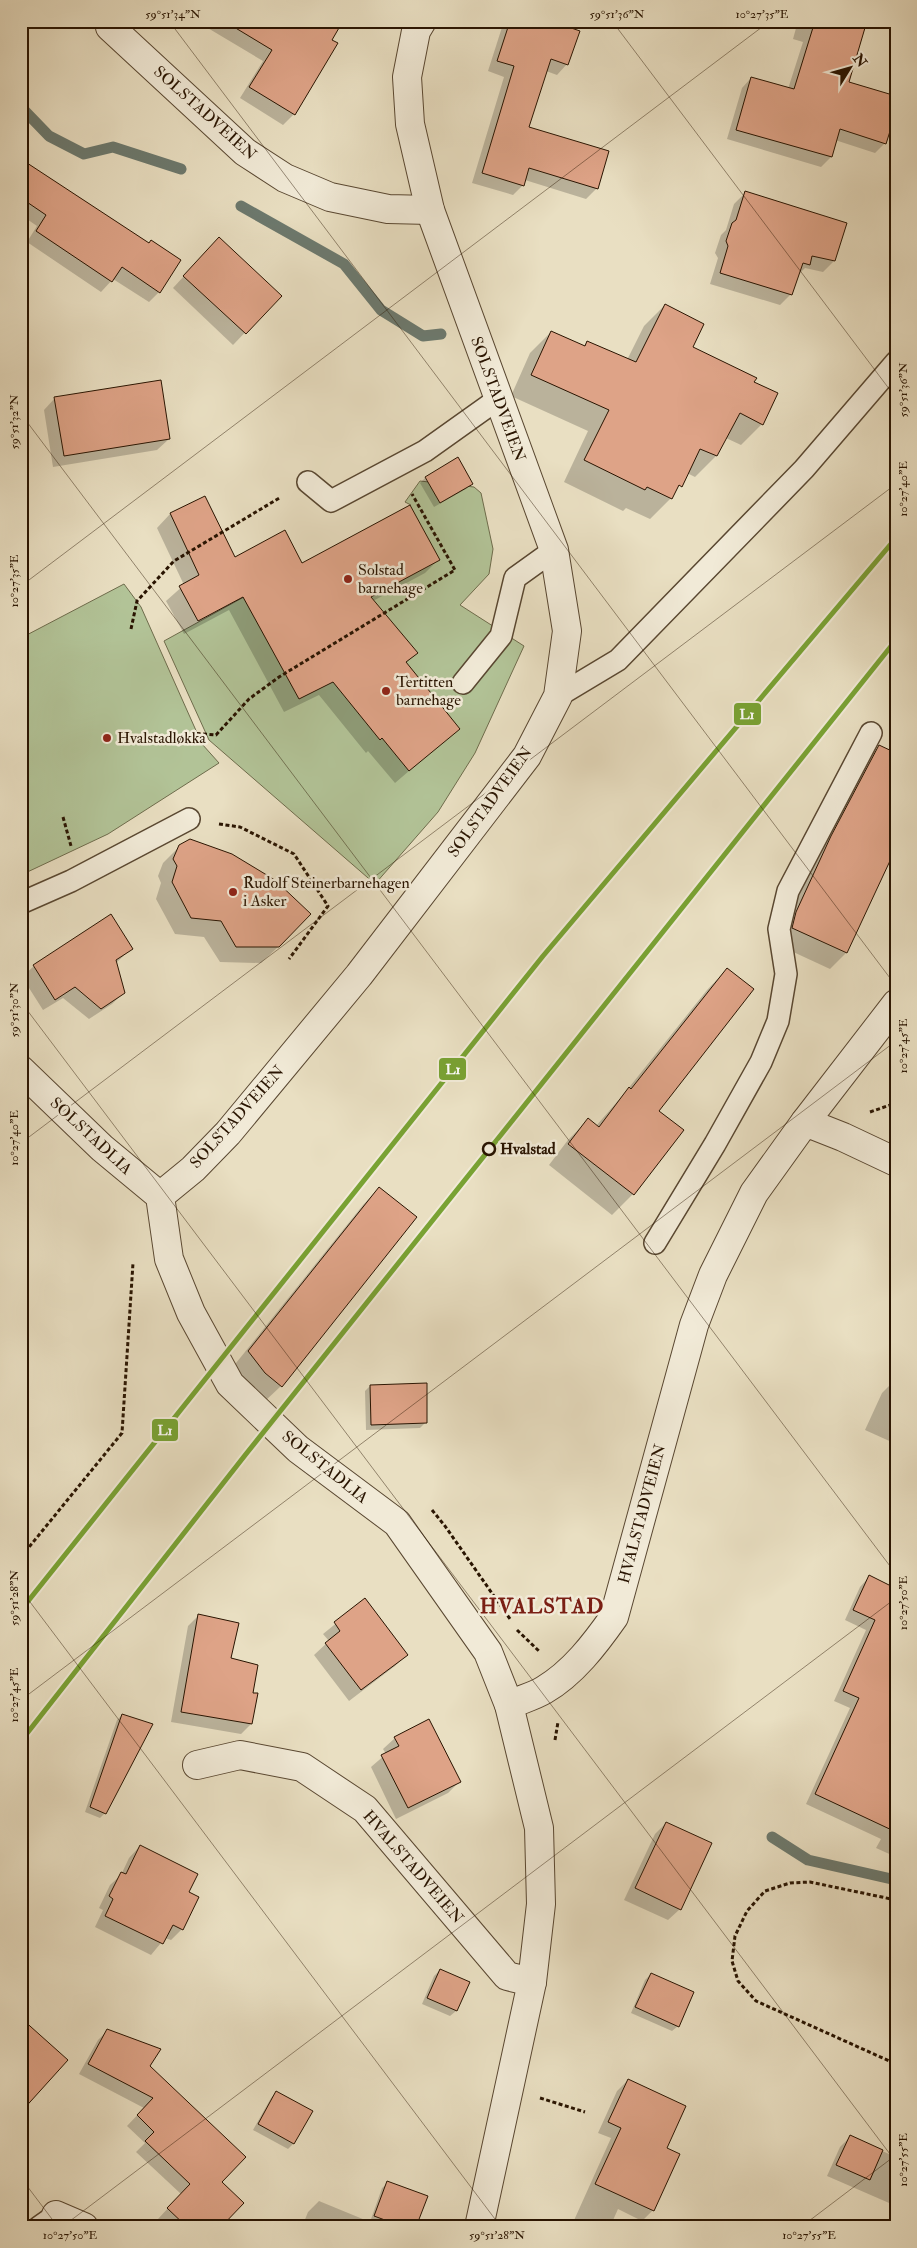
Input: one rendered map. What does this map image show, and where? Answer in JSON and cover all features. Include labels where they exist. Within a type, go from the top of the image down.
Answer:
[{"type":"street","name":"SOLSTADVEIEN","points":[[110,21],[110,27],[245,152],[285,178],[330,197],[388,208],[430,210]]},
{"type":"street","name":"SOLSTADVEIEN","points":[[160,1196],[193,1169],[228,1133],[359,975],[527,756],[558,696],[567,631],[554,550],[430,210],[410,124],[407,77],[416,31],[422,21]]},
{"type":"street","name":"HVALSTADVEIEN","points":[[508,1705],[542,1691],[558,1681],[595,1644],[614,1618],[694,1325],[713,1275],[754,1192],[896,1004]]},
{"type":"street","name":"SOLSTADLIA","points":[[21,1070],[102,1148],[160,1196],[169,1259],[191,1313],[230,1384],[298,1449],[397,1523],[488,1652],[508,1705]]},
{"type":"street","points":[[805,1122],[843,1137],[896,1162]]},
{"type":"street","points":[[479,2227],[532,1982],[541,1904],[539,1828],[508,1705]]},
{"type":"street","name":"HVALSTADVEIEN","points":[[197,1765],[240,1755],[302,1768],[365,1809],[507,1976],[532,1982]]},
{"type":"street","points":[[48,2221],[84,2227]]},
{"type":"lane","points":[[558,696],[618,660],[804,470],[896,362]]},
{"type":"lane","points":[[308,482],[331,502],[425,451],[498,400]]},
{"type":"lane","points":[[464,683],[500,636],[515,578],[554,550]]},
{"type":"lane","points":[[655,1243],[715,1144],[756,1070],[778,1021],[786,974],[779,929],[788,891],[871,734]]},
{"type":"lane","points":[[21,903],[71,882],[189,819]]},
{"type":"path","points":[[190,733],[216,735],[248,699],[279,677],[456,570],[396,467]]},
{"type":"path","points":[[131,629],[137,601],[174,561],[308,482]]},
{"type":"path","points":[[189,819],[240,827],[294,854],[328,906],[289,959]]},
{"type":"path","points":[[869,1113],[896,1103]]},
{"type":"path","points":[[21,1556],[122,1432],[134,1259]]},
{"type":"path","points":[[428,1505],[445,1526],[518,1632],[546,1657]]},
{"type":"path","points":[[896,1900],[810,1882],[790,1883],[764,1891],[747,1911],[735,1936],[732,1961],[738,1981],[756,2001],[896,2064]]},
{"type":"path","points":[[540,2098],[584,2112]]},
{"type":"green space","points":[[420,481],[474,487],[481,493],[493,549],[489,574],[460,605],[524,646],[475,753],[438,812],[375,884],[209,740],[164,641],[411,505],[405,502]]},
{"type":"green space","points":[[124,584],[141,607],[202,744],[219,763],[108,834],[21,875],[21,638]]},
{"type":"building","points":[[224,21],[343,21],[332,40],[338,43],[295,115],[249,87],[272,50]]},
{"type":"building","points":[[510,21],[551,21],[580,31],[568,65],[551,59],[529,127],[609,151],[598,189],[529,168],[524,186],[482,173],[514,66],[497,61]]},
{"type":"building","points":[[815,21],[867,21],[849,82],[896,96],[896,112],[886,144],[840,129],[832,157],[736,130],[751,77],[794,89]]},
{"type":"building","points":[[21,159],[149,243],[151,240],[181,260],[160,293],[122,267],[112,282],[36,231],[46,215],[21,198]]},
{"type":"building","points":[[745,191],[847,223],[835,261],[812,256],[810,265],[803,263],[792,295],[720,273],[728,246],[726,241],[732,223],[736,220]]},
{"type":"building","points":[[219,237],[282,296],[246,334],[183,276]]},
{"type":"building","points":[[665,304],[704,324],[693,347],[757,378],[754,382],[778,393],[763,425],[740,413],[717,456],[700,449],[682,487],[679,485],[672,499],[647,487],[645,490],[584,460],[609,410],[531,375],[551,331],[585,346],[587,341],[636,362]]},
{"type":"building","points":[[161,380],[170,439],[64,456],[54,397]]},
{"type":"building","points":[[458,457],[473,484],[440,503],[425,477]]},
{"type":"building","points":[[205,496],[235,557],[285,530],[302,563],[410,505],[440,560],[371,597],[418,653],[406,662],[460,729],[409,771],[382,738],[380,740],[333,682],[299,699],[243,597],[198,621],[179,586],[199,575],[170,513]]},
{"type":"building","points":[[879,745],[896,753],[896,848],[847,953],[792,928],[796,912],[831,836]]},
{"type":"building","points":[[190,839],[232,854],[275,880],[311,914],[279,947],[236,947],[221,921],[191,918],[172,882],[177,866],[173,859],[179,845]]},
{"type":"building","points":[[111,914],[133,949],[116,960],[125,993],[101,1009],[75,987],[55,1000],[33,965]]},
{"type":"building","points":[[727,968],[754,989],[659,1111],[684,1130],[634,1195],[568,1144],[588,1118],[599,1127],[629,1087],[631,1089]]},
{"type":"building","points":[[379,1187],[417,1217],[282,1387],[265,1373],[248,1351]]},
{"type":"building","points":[[427,1383],[427,1423],[371,1425],[370,1385]]},
{"type":"building","points":[[869,1575],[891,1586],[896,1575],[896,1832],[815,1794],[859,1698],[843,1691],[875,1620],[853,1610]]},
{"type":"building","points":[[365,1598],[408,1655],[361,1690],[325,1643],[340,1631],[334,1622]]},
{"type":"building","points":[[198,1614],[239,1623],[231,1658],[258,1665],[253,1693],[258,1693],[252,1724],[181,1712]]},
{"type":"building","points":[[122,1714],[153,1724],[106,1814],[90,1807]]},
{"type":"building","points":[[429,1719],[461,1782],[408,1808],[381,1755],[399,1746],[394,1737]]},
{"type":"building","points":[[666,1822],[712,1843],[681,1910],[635,1888]]},
{"type":"building","points":[[140,1845],[198,1874],[189,1892],[199,1897],[183,1930],[173,1925],[163,1944],[105,1916],[113,1899],[109,1896],[121,1872],[126,1874]]},
{"type":"building","points":[[440,1969],[470,1982],[457,2011],[427,1998]]},
{"type":"building","points":[[651,1973],[694,1992],[679,2027],[635,2007]]},
{"type":"building","points":[[21,2018],[68,2060],[21,2112]]},
{"type":"building","points":[[107,2029],[161,2049],[150,2066],[246,2157],[222,2182],[244,2203],[221,2227],[187,2227],[167,2208],[190,2184],[145,2141],[154,2132],[137,2115],[153,2098],[88,2064]]},
{"type":"building","points":[[628,2079],[686,2106],[667,2148],[680,2154],[654,2211],[595,2184],[621,2128],[608,2122]]},
{"type":"building","points":[[276,2091],[313,2111],[294,2144],[258,2124]]},
{"type":"building","points":[[850,2135],[883,2150],[870,2180],[836,2165]]},
{"type":"building","points":[[387,2181],[428,2196],[416,2227],[404,2227],[374,2216]]},
{"type":"waterway","points":[[21,107],[49,136],[84,154],[113,147],[181,169]]},
{"type":"waterway","points":[[241,206],[344,264],[381,310],[423,336],[441,334]]},
{"type":"waterway","points":[[772,1837],[808,1860],[896,1880]]},
{"type":"transit line","name":"L1","points":[[21,1610],[543,956],[896,538]]},
{"type":"transit line","name":"L1","points":[[21,1741],[246,1454],[896,640]]},
{"type":"place","name":"Solstad barnehage","points":[[348,579]]},
{"type":"place","name":"Tertitten barnehage","points":[[386,691]]},
{"type":"place","name":"Hvalstadløkka","points":[[107,738]]},
{"type":"place","name":"Rudolf Steinerbarnehagen i Asker","points":[[233,892]]},
{"type":"place","name":"Hvalstad","points":[[489,1149]]},
{"type":"district","name":"HVALSTAD","points":[[542,1606]]}]
